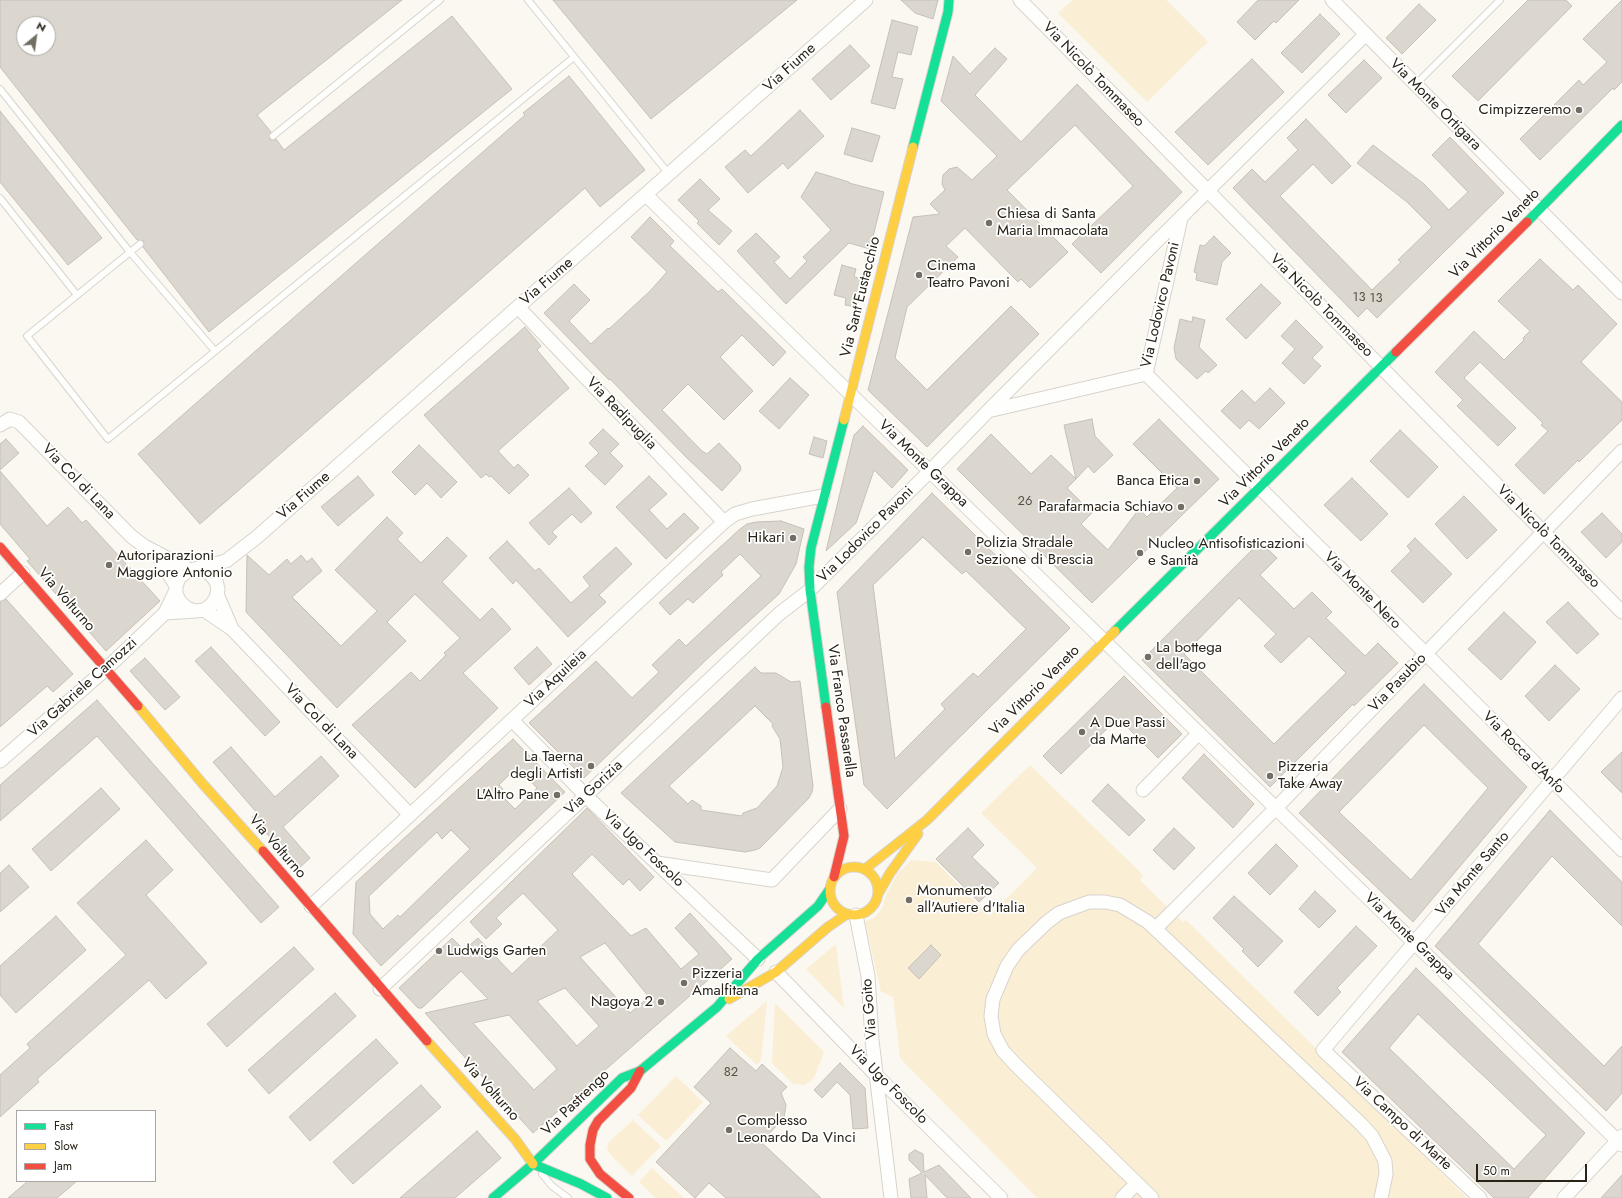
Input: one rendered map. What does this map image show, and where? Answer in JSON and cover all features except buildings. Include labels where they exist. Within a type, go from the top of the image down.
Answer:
[{"type":"street","name":"Via Fiume","points":[[192,570],[226,562],[263,532],[670,175],[866,0]]},
{"type":"street","name":"Via Sant'Eustacchio","points":[[810,590],[809,568],[811,548],[823,496],[851,394],[948,12],[949,0]]},
{"type":"street","name":"Via Sant'Eustacchio","points":[[948,12],[954,0]]},
{"type":"street","name":"Via Nicolò Tommaseo","points":[[1020,0],[1543,534],[1622,612]]},
{"type":"street","name":"Via Monte Ortigara","points":[[1332,0],[1622,293]]},
{"type":"street","name":"Via Lodovico Pavoni","points":[[810,590],[930,472],[988,411],[1365,35]]},
{"type":"street","name":"Via Vittorio Veneto","points":[[878,894],[890,873],[928,820],[1105,641],[1539,210],[1622,125]]},
{"type":"street","name":"Via Monte Grappa","points":[[646,195],[1415,943],[1621,1141]]},
{"type":"street","name":"Via Lodovico Pavoni","points":[[988,411],[1146,374],[1181,218]]},
{"type":"street","name":"Via Redipuglia","points":[[518,307],[724,522]]},
{"type":"street","name":"Via Monte Nero","points":[[1146,374],[1425,654]]},
{"type":"street","name":"Via Col di Lana","points":[[0,425],[10,419],[19,422],[130,536],[156,552],[192,570]]},
{"type":"street","name":"Via Pasubio","points":[[1155,928],[1276,808],[1622,451]]},
{"type":"street","name":"Via Aquileia","points":[[310,906],[410,815],[724,522],[735,514],[752,509],[823,496]]},
{"type":"street","name":"Via Volturno","points":[[0,547],[107,668],[202,783],[310,906],[380,989],[515,1139],[533,1164]]},
{"type":"street","name":"Via Col di Lana","points":[[156,552],[176,588]]},
{"type":"street","points":[[165,614],[199,610],[211,605],[217,592],[226,562]]},
{"type":"street","points":[[199,610],[187,608],[180,602],[176,588],[179,578],[192,570],[203,570],[210,574],[216,581],[217,592]]},
{"type":"street","points":[[0,594],[24,573]]},
{"type":"street","name":"Via Gabriele Camozzi","points":[[0,761],[107,668],[165,614],[176,588]]},
{"type":"street","name":"Via Gorizia","points":[[380,989],[779,614],[810,590]]},
{"type":"street","name":"Via Franco Passarella","points":[[810,590],[844,836],[862,868]]},
{"type":"street","name":"Via Col di Lana","points":[[217,592],[232,629]]},
{"type":"street","name":"Via Col di Lana","points":[[199,610],[232,629],[410,815]]},
{"type":"street","name":"Via Rocca d'Anfo","points":[[1425,654],[1622,850]]},
{"type":"street","name":"Via Monte Santo","points":[[1324,1050],[1622,698]]},
{"type":"street","name":"Via Ugo Foscolo","points":[[512,720],[586,796],[758,959]]},
{"type":"street","points":[[1143,790],[1199,733]]},
{"type":"street","points":[[657,863],[772,880],[840,809]]},
{"type":"street","name":"Via Vittorio Veneto","points":[[862,868],[928,820]]},
{"type":"street","name":"Via Franco Passarella","points":[[834,877],[844,836]]},
{"type":"street","points":[[845,868],[862,868],[875,880],[878,894],[872,907],[865,912],[852,915],[836,907],[831,899],[829,890],[834,877],[845,868]]},
{"type":"street","name":"Via Pastrengo","points":[[717,1007],[758,959],[818,906],[829,890]]},
{"type":"street","points":[[1152,1198],[1003,1051],[994,1034],[991,1016],[993,999],[1007,966],[1032,935],[1059,913],[1088,902],[1105,902],[1120,905],[1135,913],[1155,928],[1372,1136],[1385,1160],[1386,1174],[1380,1198]]},
{"type":"street","name":"Via Pastrengo","points":[[493,1198],[533,1164],[622,1078],[640,1071],[717,1007],[776,972],[828,926],[852,915]]},
{"type":"street","name":"Via Goito","points":[[852,915],[868,976],[876,1075],[891,1198]]},
{"type":"street","name":"Via Ugo Foscolo","points":[[776,972],[876,1075],[1001,1198]]},
{"type":"street","name":"Via Campo di Marte","points":[[1324,1050],[1480,1198]]},
{"type":"street","points":[[629,1198],[597,1170],[590,1159],[590,1145],[593,1130],[598,1121],[632,1088],[640,1071]]},
{"type":"street","points":[[1564,1198],[1621,1141]]},
{"type":"street","points":[[533,1164],[581,1184],[607,1198]]},
{"type":"street","points":[[1122,1198],[1136,1183]]},
{"type":"lane","points":[[273,136],[440,0]]},
{"type":"lane","points":[[528,0],[670,175]]},
{"type":"lane","points":[[1415,85],[1500,0]]},
{"type":"lane","points":[[140,244],[27,336],[108,439],[574,57]]},
{"type":"lane","points":[[0,89],[130,252],[214,351]]},
{"type":"lane","points":[[0,198],[77,295]]},
{"type":"lane","points":[[533,1164],[552,1186],[568,1198]]},
{"type":"shaded area","points":[[1073,0],[1166,0],[1208,42],[1147,102],[1058,13]]},
{"type":"shaded area","points":[[1030,765],[1143,875],[1140,880],[1172,912],[1183,922],[1186,920],[1467,1198],[1037,1198],[900,1058],[893,997],[881,992],[865,922],[875,917],[882,908],[886,895],[897,874],[911,860],[936,862],[989,916],[1037,868],[981,813]]},
{"type":"shaded area","points":[[836,944],[844,1008],[806,969]]},
{"type":"shaded area","points":[[767,1001],[761,1060],[757,1065],[726,1036]]},
{"type":"shaded area","points":[[775,1003],[824,1052],[814,1078],[805,1085],[793,1084],[772,1063]]},
{"type":"shaded area","points":[[676,1076],[703,1102],[666,1141],[638,1115]]},
{"type":"shaded area","points":[[633,1120],[661,1146],[632,1176],[610,1154],[607,1148],[609,1142]]},
{"type":"shaded area","points":[[652,1168],[684,1198],[656,1198],[639,1182]]},
{"type":"traffic: fast","points":[[913,147],[948,12],[949,0]]},
{"type":"traffic: fast","points":[[1527,222],[1622,125]]},
{"type":"traffic: fast","points":[[1115,631],[1396,352]]},
{"type":"traffic: fast","points":[[826,707],[810,590],[809,567],[811,548],[844,420]]},
{"type":"traffic: fast","points":[[493,1198],[533,1164],[622,1078],[640,1071],[717,1007],[758,959],[818,906],[829,890]]},
{"type":"traffic: fast","points":[[533,1164],[581,1184],[607,1198]]},
{"type":"traffic: slow","points":[[844,420],[913,147]]},
{"type":"traffic: slow","points":[[865,869],[927,820],[1115,631]]},
{"type":"traffic: slow","points":[[138,706],[202,783],[263,851]]},
{"type":"traffic: slow","points":[[878,894],[890,873],[918,834]]},
{"type":"traffic: slow","points":[[849,867],[859,867],[871,874],[878,886],[878,891],[878,896],[871,908],[859,915],[849,915],[841,911],[834,904],[830,896],[830,886],[834,878],[841,871],[849,867]]},
{"type":"traffic: slow","points":[[729,999],[776,972],[828,927],[847,914]]},
{"type":"traffic: slow","points":[[427,1041],[515,1139],[533,1164]]},
{"type":"traffic: jam","points":[[1396,352],[1527,222]]},
{"type":"traffic: jam","points":[[0,547],[138,706]]},
{"type":"traffic: jam","points":[[826,707],[844,836],[834,877]]},
{"type":"traffic: jam","points":[[263,851],[427,1041]]},
{"type":"traffic: jam","points":[[629,1198],[600,1174],[590,1159],[590,1145],[593,1130],[598,1121],[631,1088],[640,1071]]},
{"type":"place","name":"Cimpizzeremo","points":[[1579,110]]},
{"type":"place","name":"Chiesa di Santa Maria Immacolata","points":[[989,223]]},
{"type":"place","name":"Cinema Teatro Pavoni","points":[[919,275]]},
{"type":"place","name":"Banca Etica","points":[[1197,481]]},
{"type":"place","name":"Parafarmacia Schiavo","points":[[1181,507]]},
{"type":"place","name":"Hikari","points":[[793,538]]},
{"type":"place","name":"Polizia Stradale Sezione di Brescia","points":[[968,552]]},
{"type":"place","name":"Nucleo Antisofisticazioni e Sanità","points":[[1140,553]]},
{"type":"place","name":"Autoriparazioni Maggiore Antonio","points":[[109,565]]},
{"type":"place","name":"La bottega dell'ago","points":[[1148,657]]},
{"type":"place","name":"A Due Passi da Marte","points":[[1082,732]]},
{"type":"place","name":"La Taerna degli Artisti","points":[[591,766]]},
{"type":"place","name":"Pizzeria Take Away","points":[[1270,776]]},
{"type":"place","name":"L'Altro Pane","points":[[557,795]]},
{"type":"place","name":"Monumento all'Autiere d'Italia","points":[[909,900]]},
{"type":"place","name":"Ludwigs Garten","points":[[439,951]]},
{"type":"place","name":"Pizzeria Amalfitana","points":[[684,983]]},
{"type":"place","name":"Nagoya 2","points":[[661,1002]]},
{"type":"place","name":"Complesso Leonardo Da Vinci","points":[[729,1130]]}]
